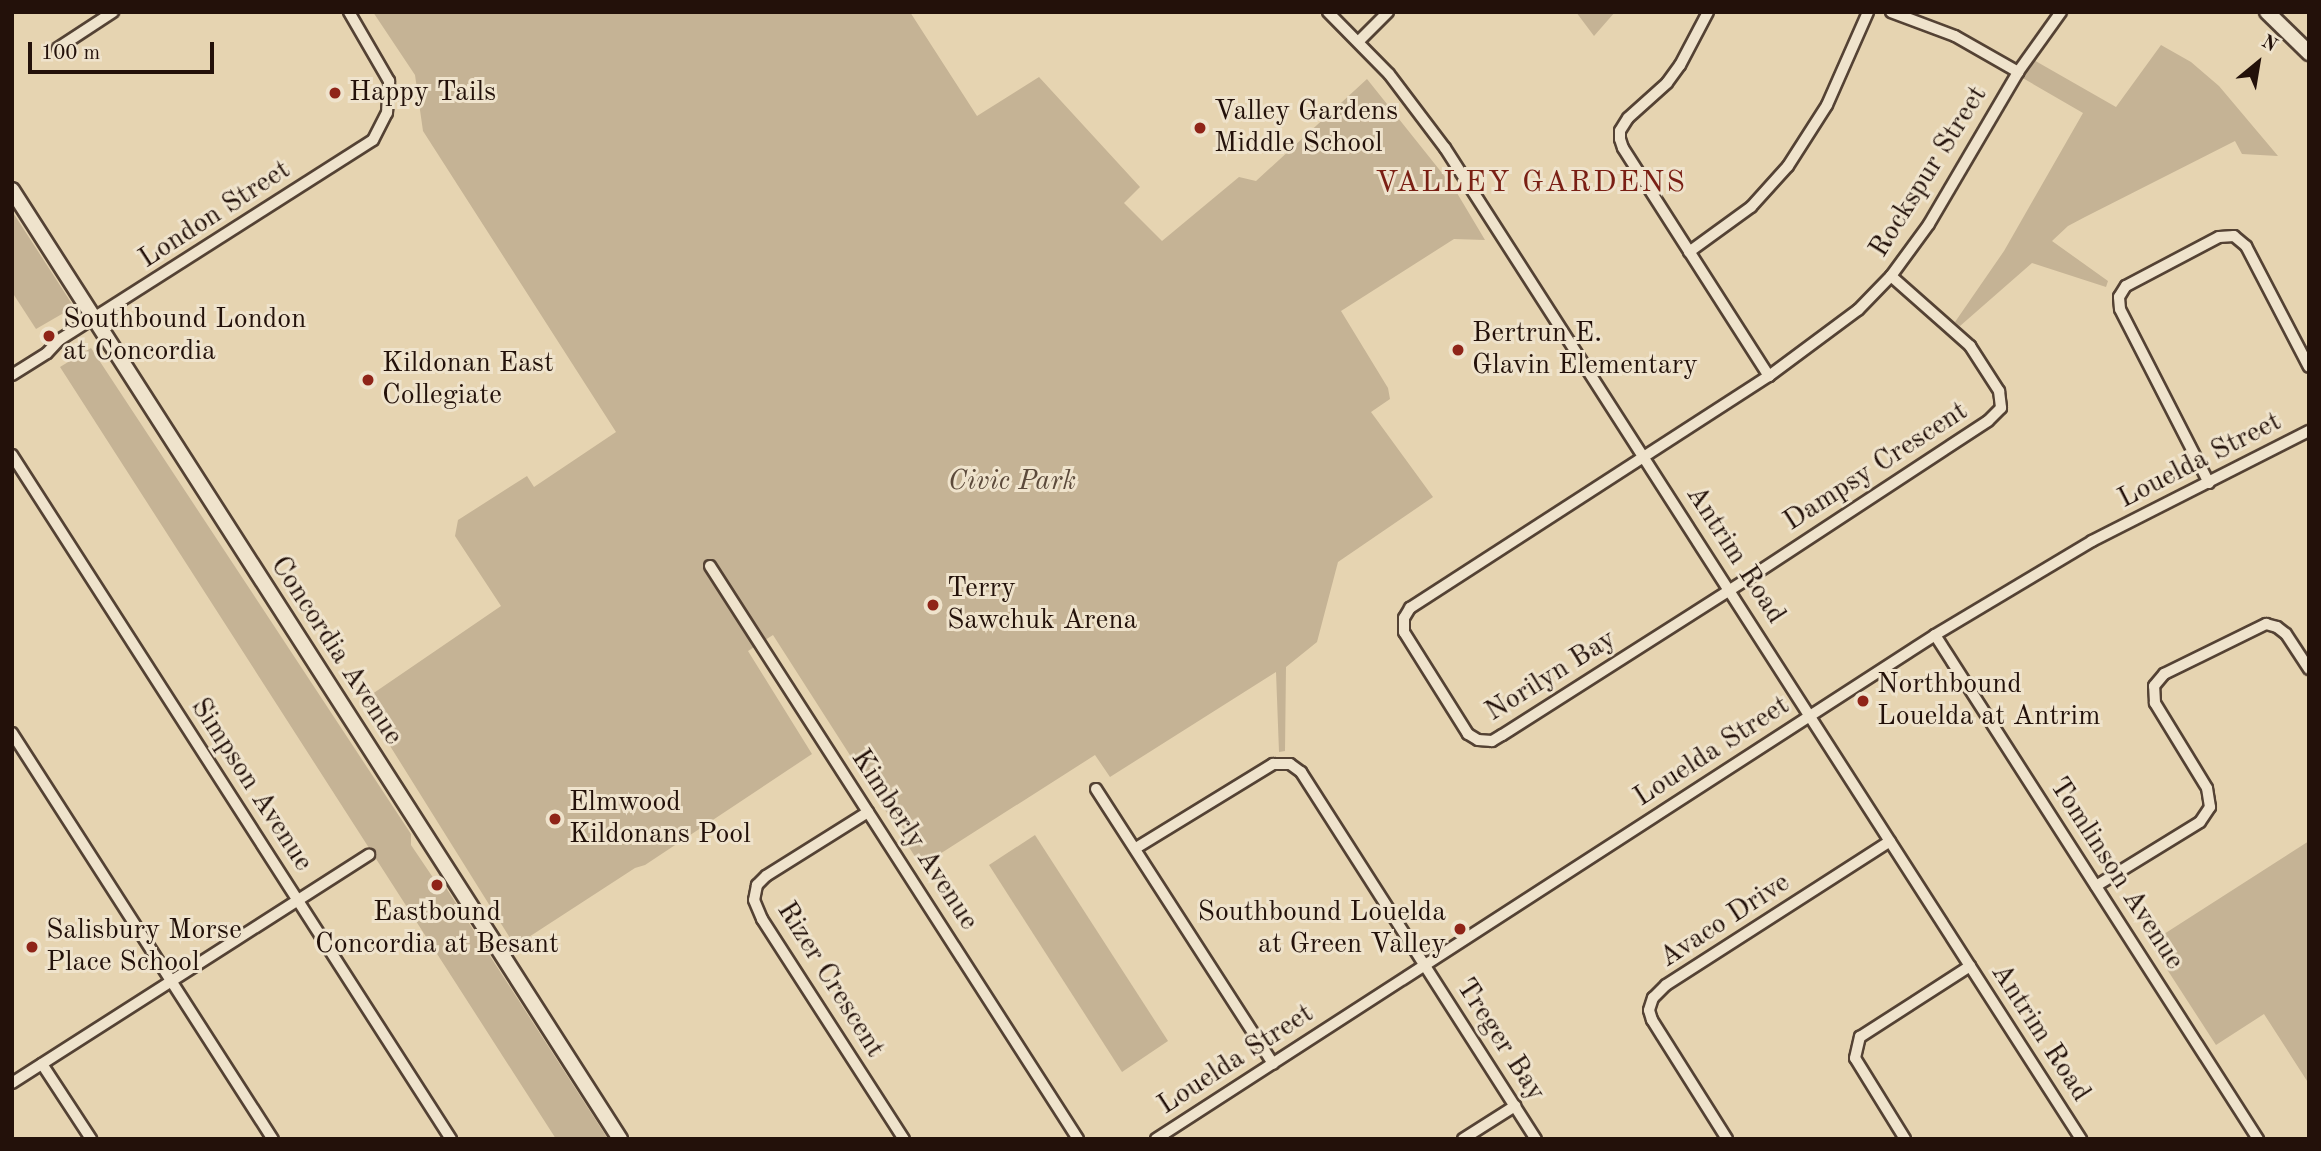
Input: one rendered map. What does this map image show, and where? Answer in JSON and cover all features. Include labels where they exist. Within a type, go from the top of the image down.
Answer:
[{"type":"main road","points":[[2267,12],[2309,53]]},
{"type":"main road","name":"Concordia Avenue","points":[[12,190],[621,1139]]},
{"type":"street","points":[[58,48],[113,12]]},
{"type":"street","name":"London Street","points":[[12,375],[93,319],[373,140],[383,124],[390,92],[389,81],[349,12]]},
{"type":"street","name":"Antrim Road","points":[[1328,12],[1359,40],[1439,139],[1732,590],[2081,1139]]},
{"type":"street","points":[[1359,40],[1388,12]]},
{"type":"street","points":[[1708,12],[1693,44],[1667,83],[1628,117],[1620,131],[1623,148],[1769,376]]},
{"type":"street","points":[[1689,252],[1751,207],[1788,166],[1827,106],[1868,12]]},
{"type":"street","points":[[1891,12],[1955,36],[2018,72]]},
{"type":"street","name":"Rockspur Street","points":[[1644,455],[1769,376],[1840,326],[1891,276],[1929,225],[2018,72],[2061,12]]},
{"type":"street","points":[[2209,483],[2120,309],[2119,297],[2126,286],[2218,237],[2234,236],[2246,246],[2309,368]]},
{"type":"street","name":"Dampsy Crescent","points":[[1732,590],[1989,421],[2001,408],[1999,391],[1970,346],[1891,276]]},
{"type":"street","name":"Louelda Street","points":[[1156,1139],[1935,635],[2092,541],[2309,431]]},
{"type":"street","name":"Simpson Avenue","points":[[12,455],[451,1139]]},
{"type":"street","name":"Norilyn Bay","points":[[1644,455],[1419,600],[1404,618],[1404,632],[1468,734],[1478,740],[1492,741],[1732,590]]},
{"type":"street","name":"Kimberly Avenue","points":[[710,566],[1079,1139]]},
{"type":"street","points":[[2096,886],[2200,822],[2210,807],[2207,788],[2155,703],[2154,686],[2164,674],[2266,624],[2277,627],[2286,634],[2309,669]]},
{"type":"street","name":"Tomlinson Avenue","points":[[1935,635],[2258,1139]]},
{"type":"street","points":[[12,733],[273,1139]]},
{"type":"street","name":"Treger Bay","points":[[1136,848],[1273,764],[1290,764],[1301,772],[1536,1139]]},
{"type":"street","points":[[1096,789],[1273,1064]]},
{"type":"street","name":"Rizer Crescent","points":[[868,811],[766,876],[757,886],[754,900],[904,1139]]},
{"type":"street","name":"Avaco Drive","points":[[1727,1139],[1652,1020],[1649,1010],[1653,999],[1666,985],[1890,841]]},
{"type":"street","points":[[12,1083],[369,855]]},
{"type":"street","points":[[1905,1139],[1855,1058],[1860,1037],[1970,966]]},
{"type":"street","points":[[42,1064],[91,1139]]},
{"type":"street","points":[[1463,1139],[1515,1106]]},
{"type":"green space","name":"Civic Park","points":[[373,12],[910,12],[977,116],[1039,77],[1140,187],[1124,203],[1162,241],[1239,177],[1256,181],[1367,79],[1454,188],[1485,240],[1454,239],[1341,311],[1388,388],[1390,399],[1371,412],[1433,497],[1338,562],[1317,642],[1286,667],[1285,751],[1279,752],[1276,672],[1110,777],[1095,755],[921,866],[773,635],[748,651],[812,754],[645,865],[635,868],[515,946],[362,701],[501,606],[455,536],[458,520],[527,476],[534,487],[616,432],[423,131],[415,75]]},
{"type":"green space","points":[[1576,12],[1615,12],[1594,36]]},
{"type":"green space","points":[[2161,45],[2191,62],[2219,86],[2278,156],[2242,154],[2235,141],[2068,226],[2052,241],[2108,281],[2106,287],[2032,263],[1960,326],[1955,322],[2004,251],[2083,113],[2021,77],[2032,59],[2116,107]]},
{"type":"green space","points":[[12,211],[74,307],[36,329],[12,292]]},
{"type":"green space","points":[[91,348],[411,834],[411,845],[438,885],[443,883],[608,1139],[556,1139],[60,367]]},
{"type":"green space","points":[[1035,835],[1168,1041],[1122,1072],[989,865]]},
{"type":"green space","points":[[2309,841],[2309,1084],[2264,1014],[2216,1045],[2150,943]]},
{"type":"place","name":"Happy Tails","points":[[335,93]]},
{"type":"place","name":"Valley Gardens Middle School","points":[[1200,128]]},
{"type":"place","name":"Southbound London at Concordia","points":[[49,336]]},
{"type":"place","name":"Bertrun E. Glavin Elementary","points":[[1458,350]]},
{"type":"place","name":"Kildonan East Collegiate","points":[[368,380]]},
{"type":"place","name":"Terry Sawchuk Arena","points":[[933,605]]},
{"type":"place","name":"Northbound Louelda at Antrim","points":[[1863,701]]},
{"type":"place","name":"Elmwood Kildonans Pool","points":[[555,819]]},
{"type":"place","name":"Eastbound Concordia at Besant","points":[[437,885]]},
{"type":"place","name":"Southbound Louelda at Green Valley","points":[[1460,929]]},
{"type":"place","name":"Salisbury Morse Place School","points":[[32,947]]},
{"type":"district","name":"VALLEY GARDENS","points":[[1531,183]]}]
